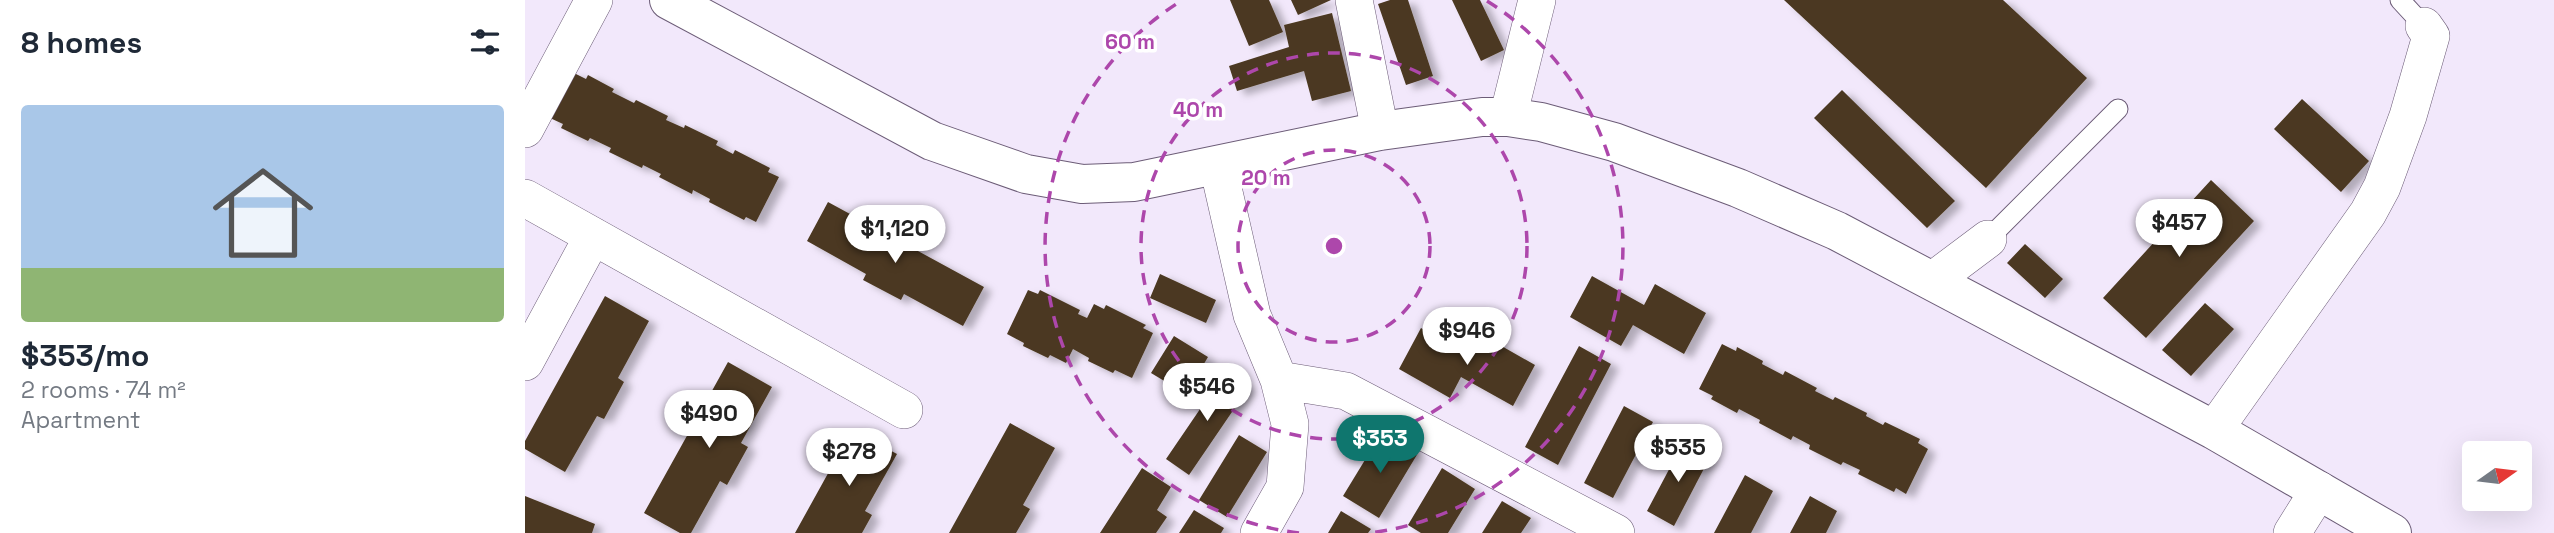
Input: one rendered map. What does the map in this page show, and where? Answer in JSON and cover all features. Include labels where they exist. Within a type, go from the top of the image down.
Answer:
[{"type":"street","points":[[525,129],[594,0]]},
{"type":"street","points":[[669,0],[932,141],[1026,174],[1082,184],[1134,182],[1380,131],[1482,117],[1509,117],[1541,122],[1614,142],[1738,188],[1837,231],[2214,430],[2392,533]]},
{"type":"street","points":[[1354,0],[1380,131]]},
{"type":"street","points":[[1509,117],[1537,0]]},
{"type":"street","points":[[2214,430],[2335,262],[2377,196],[2408,116],[2431,36],[2412,13]]},
{"type":"street","points":[[1218,166],[1252,316],[1279,380],[1290,424],[1286,486],[1259,533]]},
{"type":"street","points":[[525,198],[904,410]]},
{"type":"street","points":[[525,362],[593,236]]},
{"type":"street","points":[[1932,281],[1988,239]]},
{"type":"street","points":[[1279,380],[1346,391],[1616,533]]},
{"type":"street","points":[[2292,533],[2319,490]]},
{"type":"lane","points":[[1988,239],[2118,109]]},
{"type":"building","points":[[1230,0],[1269,0],[1283,32],[1249,46]]},
{"type":"building","points":[[1291,0],[1331,0],[1298,15]]},
{"type":"building","points":[[1390,0],[1408,0],[1433,76],[1406,85],[1378,4]]},
{"type":"building","points":[[1452,0],[1480,0],[1504,50],[1481,61]]},
{"type":"building","points":[[1784,0],[2003,0],[2087,78],[1986,188]]},
{"type":"building","points":[[1332,13],[1351,91],[1312,101],[1304,71],[1237,91],[1229,66],[1289,47],[1284,25]]},
{"type":"building","points":[[572,72],[586,79],[588,75],[614,89],[612,92],[634,103],[636,100],[668,116],[666,120],[684,128],[685,125],[718,141],[716,145],[733,154],[735,150],[770,168],[768,172],[779,177],[756,222],[746,217],[744,220],[709,202],[710,199],[693,190],[692,194],[659,177],[661,174],[609,152],[611,148],[561,128],[563,124],[550,118]]},
{"type":"building","points":[[1842,90],[1955,201],[1927,228],[1814,118]]},
{"type":"building","points":[[2302,99],[2369,161],[2341,192],[2274,129]]},
{"type":"building","points":[[2211,180],[2254,221],[2146,338],[2103,298]]},
{"type":"building","points":[[828,202],[984,287],[963,326],[904,294],[901,300],[863,280],[866,274],[807,241]]},
{"type":"building","points":[[2025,244],[2063,279],[2045,298],[2007,263]]},
{"type":"building","points":[[1160,274],[1216,300],[1206,323],[1150,298]]},
{"type":"building","points":[[1592,276],[1644,305],[1655,284],[1706,313],[1684,354],[1633,325],[1621,346],[1570,317]]},
{"type":"building","points":[[1028,290],[1038,294],[1040,290],[1080,310],[1078,314],[1087,318],[1094,304],[1104,309],[1106,305],[1146,325],[1143,328],[1153,333],[1132,378],[1115,370],[1113,373],[1088,361],[1089,358],[1073,349],[1066,363],[1050,355],[1048,358],[1023,346],[1024,343],[1007,334]]},
{"type":"building","points":[[605,296],[649,321],[618,378],[624,382],[604,419],[597,416],[565,472],[525,449],[525,441]]},
{"type":"building","points":[[2205,303],[2234,329],[2191,376],[2162,350]]},
{"type":"building","points":[[1421,328],[1472,357],[1484,336],[1535,365],[1513,406],[1461,377],[1450,398],[1399,369]]},
{"type":"building","points":[[1174,336],[1208,357],[1186,394],[1151,373]]},
{"type":"building","points":[[1722,344],[1736,351],[1737,347],[1783,375],[1785,371],[1817,388],[1815,391],[1833,400],[1835,397],[1867,413],[1866,416],[1883,425],[1885,422],[1920,439],[1918,443],[1928,449],[1906,494],[1896,488],[1894,492],[1858,474],[1860,470],[1843,462],[1841,465],[1809,449],[1810,445],[1793,436],[1791,440],[1739,409],[1737,413],[1711,399],[1713,396],[1699,389]]},
{"type":"building","points":[[1579,346],[1611,364],[1558,465],[1525,447]]},
{"type":"building","points":[[728,362],[772,387],[741,443],[748,447],[727,485],[720,481],[691,533],[680,533],[644,513]]},
{"type":"building","points":[[1226,371],[1249,387],[1189,475],[1166,459]]},
{"type":"building","points":[[1624,406],[1653,422],[1613,498],[1584,483]]},
{"type":"building","points":[[1010,423],[1055,448],[1023,505],[1030,509],[1016,533],[949,533]]},
{"type":"building","points":[[852,430],[897,454],[865,511],[872,515],[862,533],[795,533]]},
{"type":"building","points":[[1382,432],[1418,453],[1379,518],[1343,496]]},
{"type":"building","points":[[1239,435],[1267,452],[1227,517],[1199,500]]},
{"type":"building","points":[[1683,443],[1710,457],[1674,526],[1647,511]]},
{"type":"building","points":[[1142,468],[1171,487],[1157,510],[1167,517],[1156,533],[1100,533]]},
{"type":"building","points":[[1442,468],[1475,489],[1448,533],[1421,533],[1408,525]]},
{"type":"building","points":[[1745,475],[1773,491],[1751,533],[1714,533]]},
{"type":"building","points":[[525,496],[595,524],[592,533],[525,533]]},
{"type":"building","points":[[1810,496],[1837,511],[1826,533],[1790,533]]},
{"type":"building","points":[[1502,501],[1531,518],[1521,533],[1482,533]]},
{"type":"building","points":[[1194,510],[1224,528],[1221,533],[1179,533]]},
{"type":"building","points":[[1341,511],[1371,529],[1368,533],[1328,533]]}]
